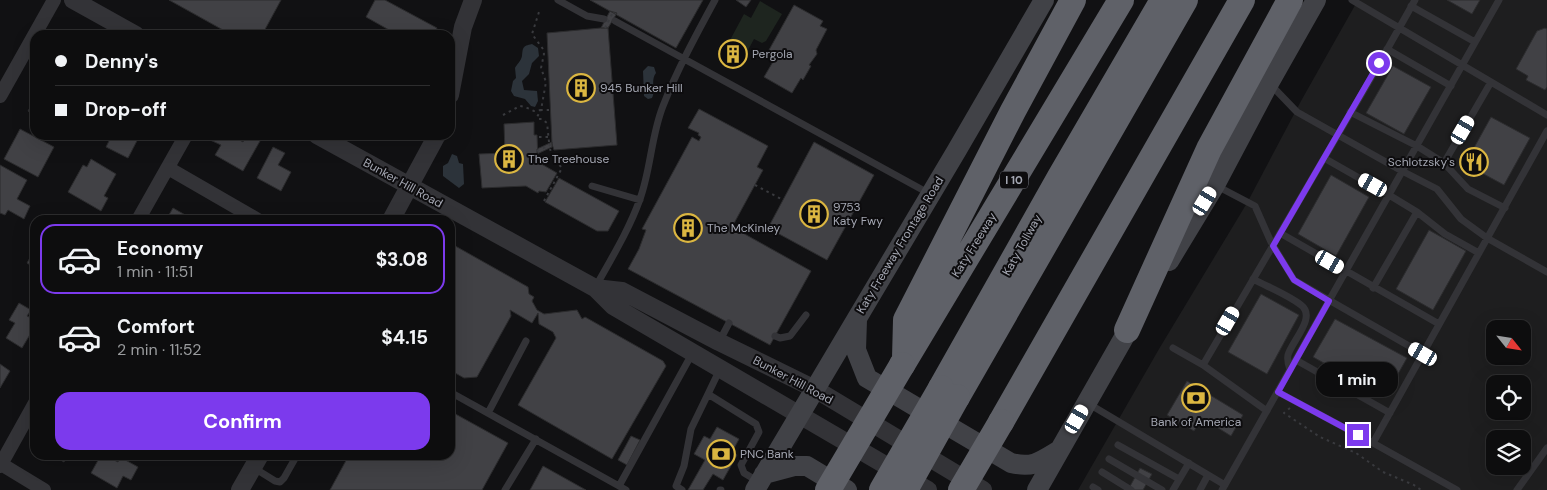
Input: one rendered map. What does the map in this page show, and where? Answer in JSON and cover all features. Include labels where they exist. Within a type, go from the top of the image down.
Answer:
[{"type":"highway","points":[[904,362],[906,320],[1013,111],[1073,0]]},
{"type":"highway","name":"Katy Freeway","points":[[828,490],[1121,0]]},
{"type":"highway","points":[[1100,35],[1130,0]]},
{"type":"highway","name":"Katy Tollway","points":[[905,490],[949,392],[1060,177],[1163,0]]},
{"type":"highway","name":"Katy Tollway","points":[[882,490],[949,392],[1184,0]]},
{"type":"highway","points":[[1176,116],[1235,0]]},
{"type":"highway","points":[[961,490],[1242,0]]},
{"type":"highway","points":[[1144,172],[1257,0]]},
{"type":"highway","points":[[1127,330],[1210,149],[1290,0]]},
{"type":"main road","name":"Katy Freeway Frontage Road","points":[[759,482],[931,195],[1044,0]]},
{"type":"main road","points":[[1037,490],[1127,330],[1215,185],[1268,83],[1316,0]]},
{"type":"main road","points":[[857,318],[856,350],[867,378],[1011,463],[1025,466],[1034,465],[1059,451]]},
{"type":"main road","points":[[759,482],[794,466],[807,466],[848,490]]},
{"type":"street","points":[[37,30],[54,0]]},
{"type":"street","points":[[72,0],[127,30]]},
{"type":"street","points":[[455,69],[463,27],[473,0]]},
{"type":"street","points":[[0,96],[30,43]]},
{"type":"street","points":[[141,215],[183,140]]},
{"type":"street","name":"Bunker Hill Road","points":[[326,140],[595,288],[613,306],[928,490]]},
{"type":"street","points":[[394,215],[434,140]]},
{"type":"street","points":[[168,168],[249,215]]},
{"type":"street","name":"Bunker Hill Road","points":[[595,288],[622,291],[718,342],[815,389],[983,490]]},
{"type":"street","points":[[30,412],[1,465],[44,490]]},
{"type":"street","points":[[240,490],[256,461]]},
{"type":"lane","points":[[558,0],[587,16],[604,18]]},
{"type":"lane","points":[[595,288],[640,200],[648,172],[653,139],[662,108],[684,58],[715,0]]},
{"type":"lane","points":[[1352,0],[1547,115]]},
{"type":"lane","points":[[1086,403],[1208,475],[1224,488],[1499,0]]},
{"type":"lane","points":[[1203,365],[1413,3],[1475,42]]},
{"type":"lane","points":[[615,21],[931,195]]},
{"type":"lane","points":[[1387,49],[1450,86]]},
{"type":"lane","points":[[1444,162],[1491,82]]},
{"type":"lane","points":[[1268,83],[1297,112],[1402,172],[1437,189],[1461,219],[1487,238],[1547,272]]},
{"type":"lane","points":[[1350,112],[1444,162],[1468,189],[1505,208]]},
{"type":"lane","points":[[1373,443],[1547,131]]},
{"type":"lane","points":[[1324,158],[1417,212],[1445,234],[1479,253]]},
{"type":"lane","points":[[1215,185],[1255,206],[1273,246],[1294,280],[1423,354]]},
{"type":"lane","points":[[592,186],[640,200]]},
{"type":"lane","points":[[1373,288],[1417,212]]},
{"type":"lane","points":[[1280,233],[1373,288],[1439,324]]},
{"type":"lane","points":[[1253,279],[1305,309],[1305,324],[1288,357],[1290,370]]},
{"type":"lane","points":[[775,336],[780,338],[790,336],[806,315]]},
{"type":"lane","points":[[718,342],[728,323]]},
{"type":"lane","points":[[488,413],[526,341]]},
{"type":"lane","points":[[1173,348],[1203,365],[1267,411]]},
{"type":"lane","points":[[455,395],[623,488],[693,352]]},
{"type":"lane","points":[[1296,360],[1390,413]]},
{"type":"lane","points":[[682,490],[676,486],[684,466],[691,429],[721,368]]},
{"type":"lane","points":[[1278,392],[1456,490]]},
{"type":"lane","points":[[708,394],[756,424],[759,432],[741,465],[744,473],[759,482]]},
{"type":"lane","points":[[506,490],[536,439]]},
{"type":"lane","points":[[1118,444],[1179,479]]},
{"type":"lane","points":[[1517,490],[1547,448]]},
{"type":"lane","points":[[256,461],[275,481],[280,482],[294,460]]},
{"type":"lane","points":[[1109,460],[1162,490]]},
{"type":"lane","points":[[1173,490],[1188,463]]},
{"type":"lane","points":[[1102,472],[1131,490]]},
{"type":"lane","points":[[1200,490],[1208,475]]},
{"type":"path","points":[[539,12],[532,34],[544,54],[541,68],[546,82],[542,110],[538,119],[547,123],[548,142]]},
{"type":"path","points":[[605,28],[613,12]]},
{"type":"path","points":[[642,86],[656,86]]},
{"type":"path","points":[[503,115],[520,106],[525,106],[534,111],[549,110]]},
{"type":"path","points":[[539,137],[548,137]]},
{"type":"path","points":[[537,151],[552,144]]},
{"type":"path","points":[[544,200],[562,168],[550,149]]},
{"type":"path","points":[[755,185],[783,200]]},
{"type":"path","points":[[1297,402],[1284,413],[1320,436],[1356,453],[1383,472],[1414,485],[1421,490]]},
{"type":"shaded area","points":[[1358,0],[1547,0],[1547,490],[1078,490],[1159,349],[1247,203],[1301,101]]},
{"type":"shaded area","points":[[760,1],[782,14],[766,41],[762,43],[754,39],[747,52],[729,42],[744,14],[751,18]]},
{"type":"shaded area","points":[[532,44],[538,48],[539,56],[532,63],[529,74],[522,81],[524,90],[537,91],[538,101],[535,107],[531,106],[525,99],[514,96],[511,91],[513,81],[516,78],[515,68],[521,58],[523,49]]},
{"type":"shaded area","points":[[648,66],[654,67],[656,73],[653,79],[653,95],[652,98],[648,99],[644,96],[643,71]]},
{"type":"shaded area","points":[[452,154],[457,156],[459,163],[463,164],[464,184],[459,188],[443,176],[443,166],[448,163]]},
{"type":"building","points":[[169,0],[281,0],[265,30],[223,30]]},
{"type":"building","points":[[375,0],[385,0],[437,28],[436,30],[389,30],[366,17]]},
{"type":"building","points":[[590,0],[703,0],[676,48]]},
{"type":"building","points":[[736,0],[751,0],[746,7]]},
{"type":"building","points":[[1447,0],[1480,0],[1472,14]]},
{"type":"building","points":[[794,5],[823,21],[820,26],[827,29],[816,50],[817,54],[809,65],[811,66],[803,80],[801,78],[792,93],[764,77],[774,60],[771,58],[774,53],[769,50]]},
{"type":"building","points":[[610,11],[617,13],[608,28],[601,28]]},
{"type":"building","name":"945 Bunker Hill","points":[[608,28],[617,145],[554,150],[552,144],[547,33]]},
{"type":"building","points":[[1547,29],[1547,87],[1545,90],[1526,80],[1528,76],[1516,69],[1537,31]]},
{"type":"building","name":"Pergola","points":[[728,43],[745,53],[739,64],[722,55]]},
{"type":"building","points":[[1393,66],[1431,87],[1404,134],[1366,113]]},
{"type":"building","name":"The McKinley","points":[[699,109],[768,146],[757,167],[763,170],[732,227],[811,271],[770,345],[628,269],[639,249],[646,230],[642,229],[692,137],[699,141],[701,137],[698,135],[699,133],[688,128]]},
{"type":"building","points":[[1491,117],[1530,138],[1504,185],[1465,164]]},
{"type":"building","name":"The Treehouse","points":[[534,122],[534,135],[537,135],[538,162],[557,173],[546,192],[539,191],[538,193],[526,186],[482,188],[479,154],[505,153],[504,124]]},
{"type":"building","points":[[20,129],[30,134],[30,140],[41,140],[54,147],[38,177],[4,159]]},
{"type":"building","points":[[110,140],[137,140],[128,158],[106,147]]},
{"type":"building","points":[[210,140],[260,141],[243,171],[215,155],[221,145]]},
{"type":"building","points":[[552,142],[552,147],[537,154],[537,149]]},
{"type":"building","name":"9753 Katy Fwy","points":[[814,142],[874,175],[827,260],[768,228]]},
{"type":"building","points":[[273,147],[285,153],[278,165],[291,172],[281,191],[257,178]]},
{"type":"building","points":[[91,159],[116,174],[104,196],[108,198],[101,211],[68,192],[83,165],[87,167]]},
{"type":"building","points":[[0,165],[27,180],[17,199],[30,206],[24,219],[8,210],[5,215],[0,213]]},
{"type":"building","points":[[1331,175],[1369,197],[1336,256],[1298,234]]},
{"type":"building","points":[[559,178],[619,211],[608,231],[597,231],[545,202]]},
{"type":"building","points":[[173,208],[185,215],[169,215]]},
{"type":"building","points":[[1429,230],[1466,251],[1433,310],[1396,289]]},
{"type":"building","points":[[455,246],[528,287],[529,294],[534,297],[532,301],[537,310],[544,314],[577,310],[582,319],[585,317],[663,361],[666,366],[612,459],[518,405],[556,338],[553,332],[539,324],[538,313],[532,323],[510,310],[511,316],[477,377],[464,378],[455,373]]},
{"type":"building","points":[[1261,294],[1299,315],[1267,374],[1228,352]]},
{"type":"building","points":[[19,303],[30,309],[27,316],[30,318],[30,334],[22,348],[6,338],[15,323],[9,320]]},
{"type":"building","points":[[1335,319],[1407,358],[1385,397],[1313,357]]},
{"type":"building","points":[[0,364],[10,371],[0,388]]},
{"type":"building","name":"Bank of America","points":[[1187,381],[1243,415],[1231,436],[1202,418],[1194,431],[1167,415]]},
{"type":"building","points":[[455,414],[508,443],[482,490],[330,490],[346,460],[455,460]]},
{"type":"building","points":[[717,427],[739,439],[732,452],[737,455],[723,480],[713,474],[703,490],[688,490],[705,460],[694,454],[704,436],[710,439]]},
{"type":"building","points":[[631,436],[640,440],[627,465],[618,460]]},
{"type":"building","points":[[98,460],[114,460],[118,462],[119,460],[125,460],[138,467],[131,480],[123,476],[117,488],[91,473]]},
{"type":"building","points":[[543,466],[586,490],[530,490]]},
{"type":"building","points":[[1140,468],[1152,474],[1143,490],[1128,490]]},
{"type":"place","name":"Pergola","points":[[733,54]]},
{"type":"place","name":"945 Bunker Hill","points":[[581,88]]},
{"type":"place","name":"The Treehouse","points":[[509,159]]},
{"type":"place","name":"Schlotzsky's","points":[[1474,162]]},
{"type":"place","name":"9753 Katy Fwy","points":[[814,214]]},
{"type":"place","name":"The McKinley","points":[[688,228]]},
{"type":"place","name":"Bank of America","points":[[1196,398]]},
{"type":"place","name":"PNC Bank","points":[[721,454]]},
{"type":"route","points":[[1358,435],[1278,392],[1329,301],[1294,280],[1273,246],[1379,63]]}]
